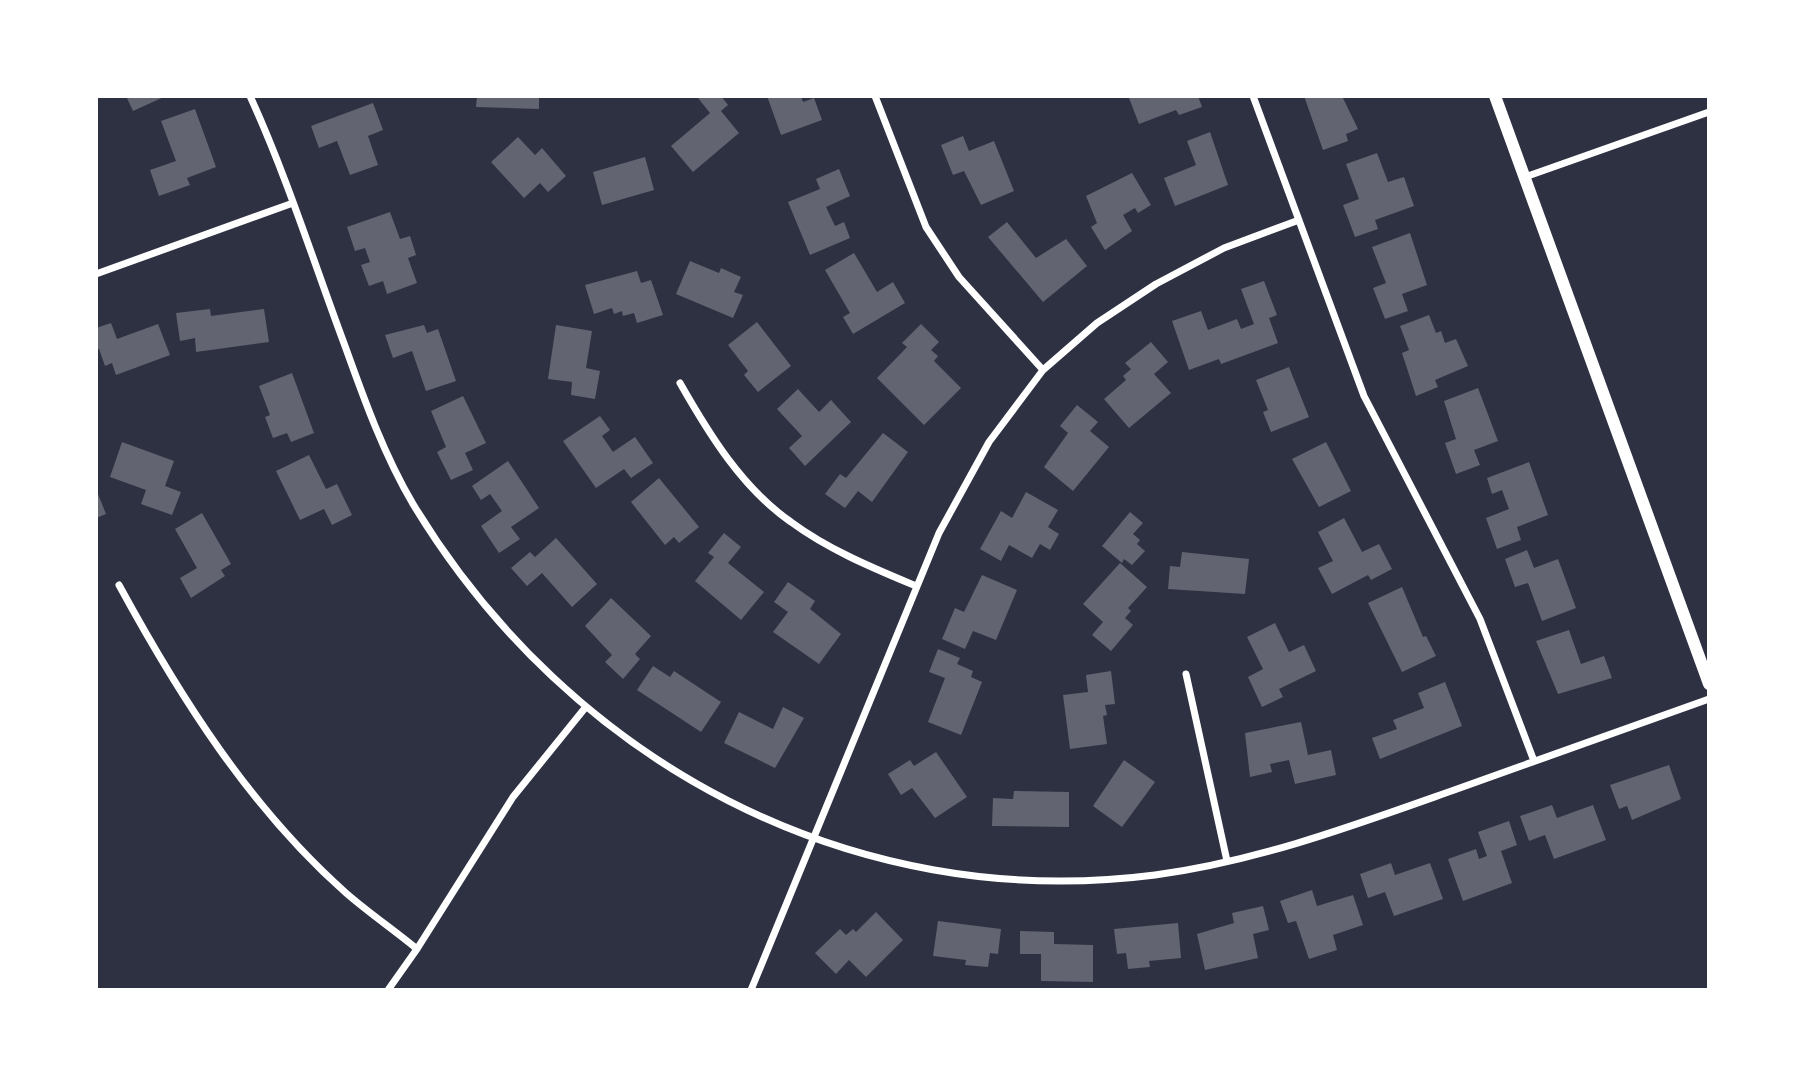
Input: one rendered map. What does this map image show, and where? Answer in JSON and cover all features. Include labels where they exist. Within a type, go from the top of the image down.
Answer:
[{"type":"street","points":[[250,96],[293,203],[366,406],[410,499],[455,569],[514,640],[585,708],[689,782],[734,806],[878,857],[940,871],[1015,879],[1076,880],[1154,875],[1298,844],[1709,699]]},
{"type":"street","points":[[875,96],[926,227],[959,277],[1043,370]]},
{"type":"street","points":[[1254,96],[1364,396],[1480,619],[1534,761]]},
{"type":"street","points":[[1495,96],[1709,684]]},
{"type":"street","points":[[1525,177],[1709,111]]},
{"type":"street","points":[[96,274],[293,203]]},
{"type":"street","points":[[751,990],[939,533],[989,442],[1043,370],[1097,323],[1156,284],[1224,248],[1299,220]]},
{"type":"street","points":[[680,383],[708,433],[749,483],[789,521],[849,558],[916,586]]},
{"type":"street","points":[[119,585],[171,680],[254,793],[296,842],[346,893],[418,949]]},
{"type":"street","points":[[1186,674],[1227,861]]},
{"type":"street","points":[[388,990],[418,949],[513,797],[585,708]]},
{"type":"building","points":[[126,96],[166,96],[133,111]]},
{"type":"building","points":[[477,96],[539,96],[539,109],[476,107]]},
{"type":"building","points":[[721,96],[728,105],[721,111],[739,133],[693,172],[671,146],[710,113],[698,98]]},
{"type":"building","points":[[767,96],[801,96],[803,102],[814,98],[822,120],[781,135]]},
{"type":"building","points":[[1198,96],[1202,107],[1179,115],[1176,110],[1139,124],[1129,98]]},
{"type":"building","points":[[1304,96],[1342,96],[1358,129],[1346,134],[1348,141],[1323,150]]},
{"type":"building","points":[[373,103],[383,130],[368,136],[378,165],[350,175],[337,141],[319,148],[311,126]]},
{"type":"building","points":[[195,109],[216,167],[187,178],[190,185],[159,196],[150,170],[176,161],[161,121]]},
{"type":"building","points":[[1210,132],[1228,185],[1175,206],[1164,178],[1196,165],[1187,141]]},
{"type":"building","points":[[963,136],[969,151],[994,141],[1014,191],[981,205],[964,171],[953,175],[941,145]]},
{"type":"building","points":[[518,137],[535,155],[542,148],[566,176],[548,192],[540,183],[524,198],[491,162]]},
{"type":"building","points":[[1377,153],[1388,182],[1404,177],[1414,206],[1375,220],[1378,229],[1355,237],[1343,205],[1359,199],[1346,164]]},
{"type":"building","points":[[645,157],[654,190],[602,205],[593,172]]},
{"type":"building","points":[[839,169],[850,196],[826,207],[835,226],[844,222],[850,238],[810,255],[788,202],[820,189],[816,179]]},
{"type":"building","points":[[1132,173],[1151,205],[1138,213],[1135,208],[1123,215],[1132,231],[1105,250],[1091,227],[1097,223],[1086,196]]},
{"type":"building","points":[[390,212],[400,239],[410,236],[416,255],[408,258],[417,283],[387,294],[383,281],[369,286],[361,265],[370,262],[365,248],[355,251],[347,227]]},
{"type":"building","points":[[1007,222],[1036,258],[1066,239],[1087,266],[1043,302],[988,237]]},
{"type":"building","points":[[1410,233],[1427,285],[1402,294],[1408,311],[1385,319],[1373,288],[1386,283],[1372,247]]},
{"type":"building","points":[[854,253],[877,292],[893,282],[905,303],[853,334],[843,317],[850,313],[825,270]]},
{"type":"building","points":[[690,261],[719,273],[721,268],[741,277],[734,292],[743,295],[733,318],[676,294]]},
{"type":"building","points":[[637,271],[641,283],[651,280],[663,315],[637,323],[634,313],[623,316],[622,311],[614,314],[612,308],[594,314],[585,285]]},
{"type":"building","points":[[1264,281],[1277,315],[1269,318],[1278,343],[1221,364],[1219,359],[1189,370],[1172,321],[1201,311],[1208,330],[1237,319],[1241,329],[1254,324],[1241,289]]},
{"type":"building","points":[[210,309],[211,316],[264,309],[269,342],[196,352],[195,338],[180,341],[176,313]]},
{"type":"building","points":[[1429,315],[1436,333],[1441,331],[1445,343],[1456,339],[1468,366],[1435,380],[1438,387],[1416,396],[1402,353],[1409,350],[1400,326]]},
{"type":"building","points":[[757,322],[791,366],[758,392],[744,375],[748,371],[728,345]]},
{"type":"building","points":[[111,323],[117,339],[158,324],[170,355],[116,375],[112,363],[105,366],[99,349],[96,350],[96,328]]},
{"type":"building","points":[[921,324],[939,342],[931,350],[938,356],[934,361],[961,388],[924,425],[877,378],[907,347],[902,343]]},
{"type":"building","points":[[424,325],[427,333],[438,329],[456,381],[426,391],[412,351],[393,358],[385,335]]},
{"type":"building","points":[[556,325],[592,331],[586,368],[600,371],[595,399],[571,395],[572,382],[548,379]]},
{"type":"building","points":[[1151,342],[1168,362],[1154,374],[1171,393],[1129,428],[1104,399],[1126,380],[1123,376],[1131,369],[1125,363]]},
{"type":"building","points":[[1289,367],[1309,417],[1271,432],[1263,412],[1268,410],[1256,380]]},
{"type":"building","points":[[292,373],[314,433],[291,442],[287,433],[273,438],[265,417],[270,415],[259,386]]},
{"type":"building","points":[[1478,388],[1498,441],[1474,450],[1480,465],[1456,474],[1445,443],[1456,439],[1444,401]]},
{"type":"building","points":[[798,389],[819,412],[831,400],[851,422],[805,466],[789,448],[802,436],[777,409]]},
{"type":"building","points":[[463,396],[486,443],[465,453],[473,470],[451,480],[437,452],[446,447],[431,411]]},
{"type":"building","points":[[1077,405],[1098,422],[1090,431],[1109,447],[1073,491],[1044,467],[1068,433],[1060,426]]},
{"type":"building","points":[[600,416],[610,430],[602,436],[613,452],[635,437],[653,463],[631,478],[624,469],[596,488],[563,441]]},
{"type":"building","points":[[883,433],[908,452],[872,502],[858,491],[845,508],[825,494],[840,474],[846,478]]},
{"type":"building","points":[[122,442],[174,461],[165,486],[181,492],[172,515],[141,504],[146,490],[110,477]]},
{"type":"building","points":[[1326,442],[1351,491],[1319,507],[1292,459]]},
{"type":"building","points":[[309,455],[326,489],[337,484],[352,515],[332,525],[324,509],[300,520],[276,471]]},
{"type":"building","points":[[508,461],[539,508],[511,527],[520,539],[499,553],[481,526],[502,511],[490,494],[481,500],[472,486]]},
{"type":"building","points":[[1529,462],[1548,515],[1517,527],[1521,540],[1497,549],[1486,518],[1509,509],[1502,490],[1492,494],[1487,478]]},
{"type":"building","points":[[659,478],[699,527],[679,543],[674,537],[665,545],[631,502]]},
{"type":"building","points":[[96,489],[106,514],[96,518]]},
{"type":"building","points":[[1026,492],[1058,510],[1048,527],[1059,534],[1050,550],[1040,544],[1032,558],[1009,545],[1001,561],[980,549],[1001,511],[1012,518]]},
{"type":"building","points":[[1130,512],[1143,523],[1133,534],[1140,540],[1137,544],[1145,551],[1132,565],[1124,559],[1122,563],[1102,546]]},
{"type":"building","points":[[202,513],[231,564],[221,570],[225,576],[191,598],[180,578],[197,568],[175,529]]},
{"type":"building","points":[[1344,518],[1362,552],[1379,544],[1392,569],[1371,580],[1368,575],[1332,594],[1318,568],[1333,561],[1318,532]]},
{"type":"building","points":[[724,533],[741,547],[728,563],[764,592],[741,620],[695,581],[714,557],[708,553]]},
{"type":"building","points":[[556,538],[597,584],[572,607],[542,573],[527,586],[511,568],[530,552],[535,557]]},
{"type":"building","points":[[1527,550],[1534,568],[1558,559],[1576,608],[1542,621],[1528,583],[1515,587],[1505,559]]},
{"type":"building","points":[[1182,552],[1249,559],[1245,594],[1168,589],[1170,566],[1180,567]]},
{"type":"building","points":[[1120,563],[1147,587],[1128,608],[1131,611],[1125,618],[1133,625],[1111,651],[1092,635],[1103,622],[1083,604]]},
{"type":"building","points":[[982,575],[1017,590],[996,640],[973,631],[965,649],[942,639],[955,608],[964,612]]},
{"type":"building","points":[[788,582],[815,601],[810,609],[841,634],[819,664],[773,632],[788,612],[774,602]]},
{"type":"building","points":[[1402,587],[1423,637],[1426,636],[1436,656],[1402,672],[1368,603]]},
{"type":"building","points":[[611,598],[651,636],[635,654],[640,659],[623,679],[605,662],[612,655],[585,626]]},
{"type":"building","points":[[1275,623],[1289,652],[1304,645],[1316,671],[1279,689],[1283,697],[1262,707],[1248,677],[1263,669],[1247,637]]},
{"type":"building","points":[[1569,630],[1581,664],[1604,656],[1612,678],[1558,694],[1536,641]]},
{"type":"building","points":[[938,649],[960,658],[957,664],[973,671],[971,677],[982,682],[961,735],[928,722],[945,678],[929,672]]},
{"type":"building","points":[[653,666],[670,677],[674,671],[721,702],[701,732],[637,690]]},
{"type":"building","points":[[1111,671],[1115,704],[1105,705],[1107,715],[1103,716],[1107,744],[1070,749],[1063,695],[1088,692],[1086,675]]},
{"type":"building","points":[[1445,682],[1462,726],[1380,759],[1372,738],[1397,729],[1393,720],[1424,708],[1418,693]]},
{"type":"building","points":[[783,707],[804,718],[775,768],[724,743],[739,712],[773,729]]},
{"type":"building","points":[[1301,722],[1308,755],[1331,750],[1336,775],[1295,784],[1289,760],[1270,764],[1272,772],[1250,777],[1245,733]]},
{"type":"building","points":[[936,752],[967,797],[935,818],[912,788],[901,795],[888,774],[910,760],[914,766]]},
{"type":"building","points":[[1124,760],[1155,782],[1122,827],[1093,806]]},
{"type":"building","points":[[1669,765],[1681,799],[1632,820],[1627,806],[1619,809],[1610,785]]},
{"type":"building","points":[[1014,791],[1069,792],[1069,827],[992,826],[993,798],[1013,799]]},
{"type":"building","points":[[1552,805],[1557,818],[1593,805],[1606,840],[1554,859],[1545,835],[1529,841],[1520,816]]},
{"type":"building","points":[[1509,821],[1517,845],[1501,851],[1512,883],[1463,901],[1448,859],[1476,849],[1479,859],[1487,856],[1478,832]]},
{"type":"building","points":[[1391,863],[1395,875],[1430,863],[1443,899],[1394,916],[1385,892],[1368,898],[1360,874]]},
{"type":"building","points":[[1312,890],[1317,906],[1353,895],[1363,925],[1333,935],[1337,950],[1309,959],[1296,921],[1288,923],[1280,901]]},
{"type":"building","points":[[1263,906],[1269,930],[1253,934],[1258,958],[1205,970],[1197,934],[1234,923],[1232,913]]},
{"type":"building","points":[[876,912],[903,940],[866,977],[849,960],[836,974],[815,953],[840,929],[846,935],[853,929],[856,932]]},
{"type":"building","points":[[938,921],[1001,929],[998,954],[990,953],[988,967],[965,965],[966,960],[933,956]]},
{"type":"building","points":[[1178,923],[1181,958],[1149,961],[1150,967],[1128,969],[1126,953],[1117,954],[1114,929]]},
{"type":"building","points":[[1020,931],[1054,932],[1054,944],[1093,945],[1093,982],[1041,981],[1041,954],[1020,954]]}]
